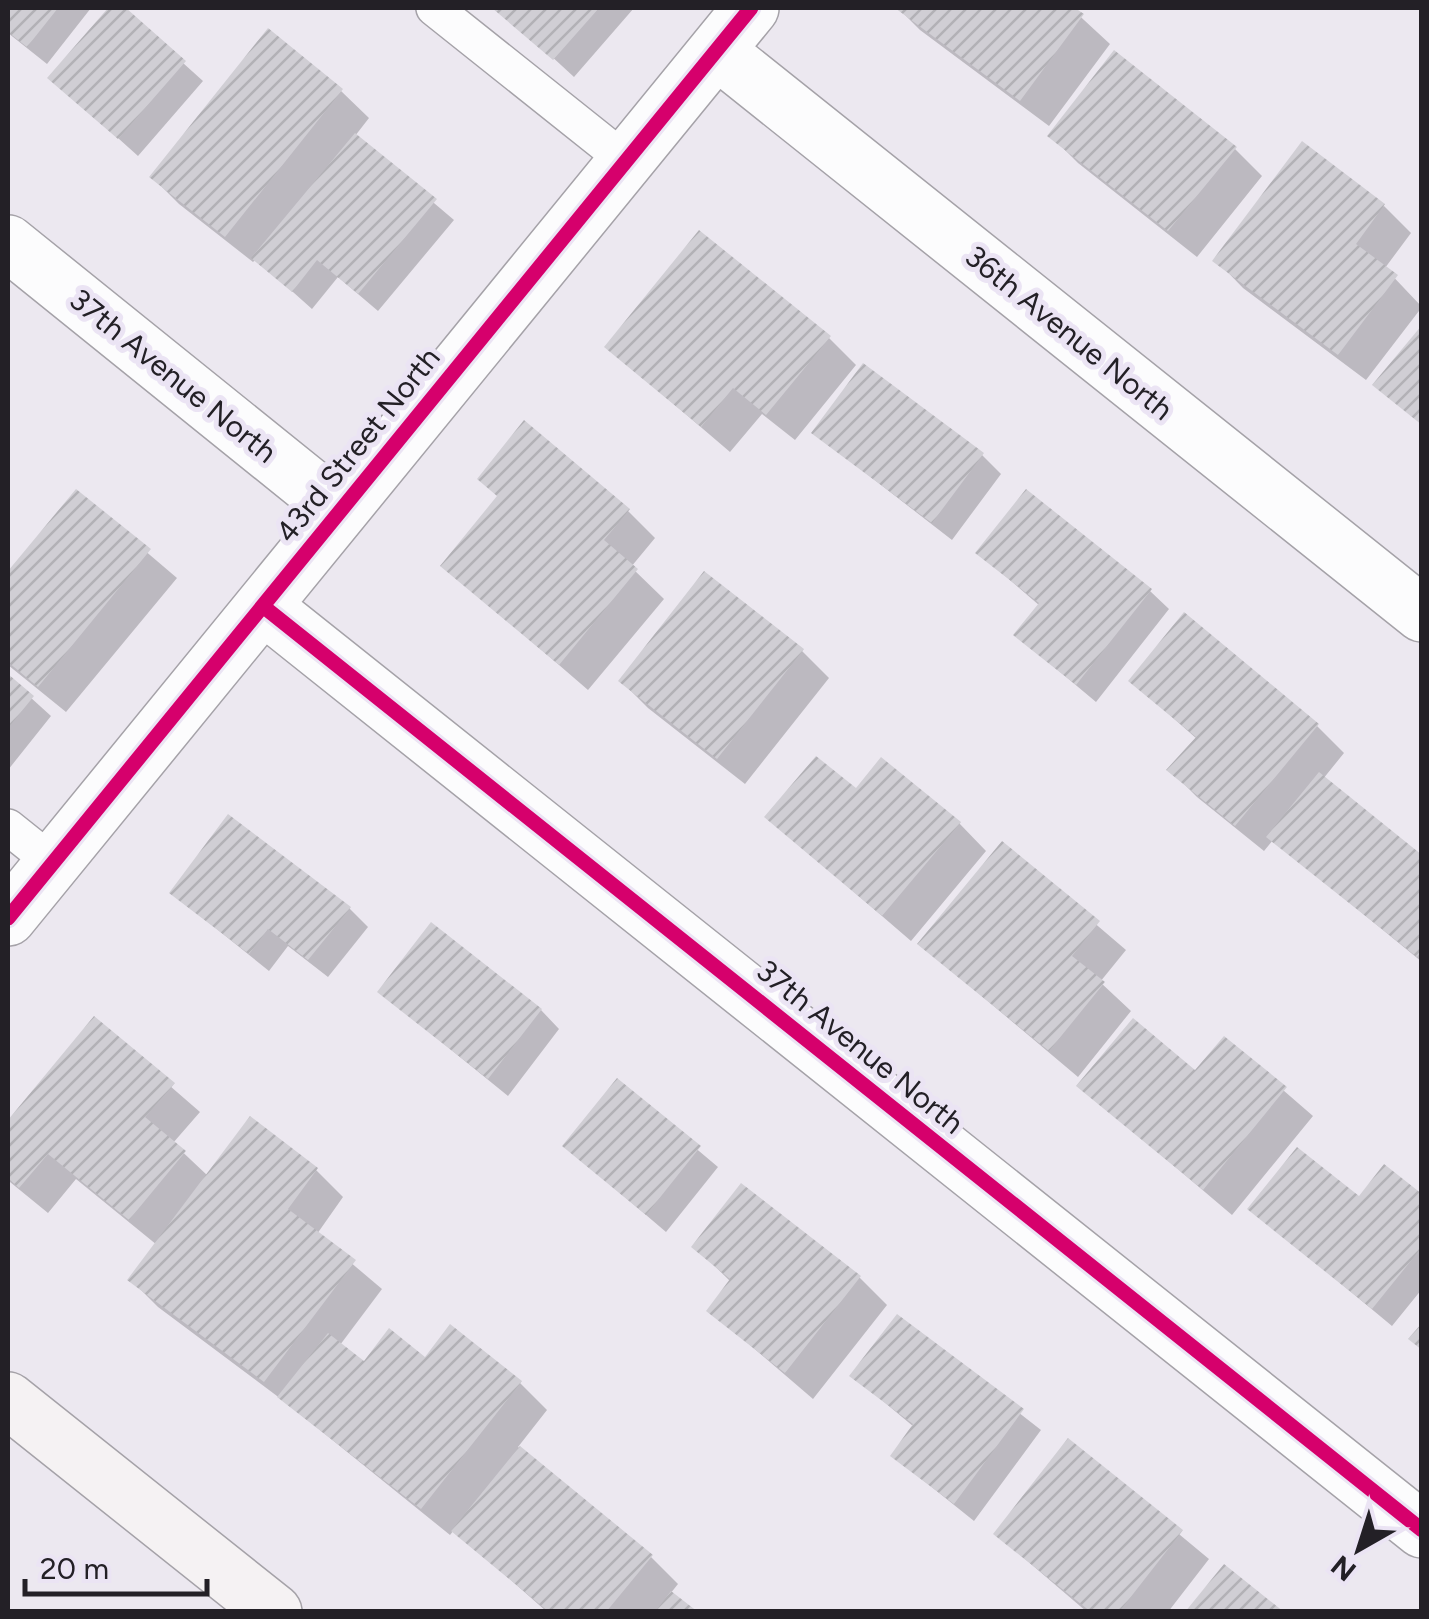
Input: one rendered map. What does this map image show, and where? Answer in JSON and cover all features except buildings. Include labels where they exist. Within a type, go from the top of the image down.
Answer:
[{"type":"main road","points":[[8,1400],[274,1612]]},
{"type":"street","name":"43rd Street North","points":[[8,918],[264,607],[338,509],[751,8]]},
{"type":"street","name":"36th Avenue North","points":[[717,51],[1422,614]]},
{"type":"street","name":"37th Avenue North","points":[[8,243],[338,509]]},
{"type":"street","name":"37th Avenue North","points":[[264,607],[1422,1530]]},
{"type":"lane","points":[[434,8],[626,161]]},
{"type":"lane","points":[[8,827],[52,864]]},
{"type":"cycle path","points":[[8,918],[751,8]]},
{"type":"cycle path","points":[[264,607],[1422,1530]]}]
